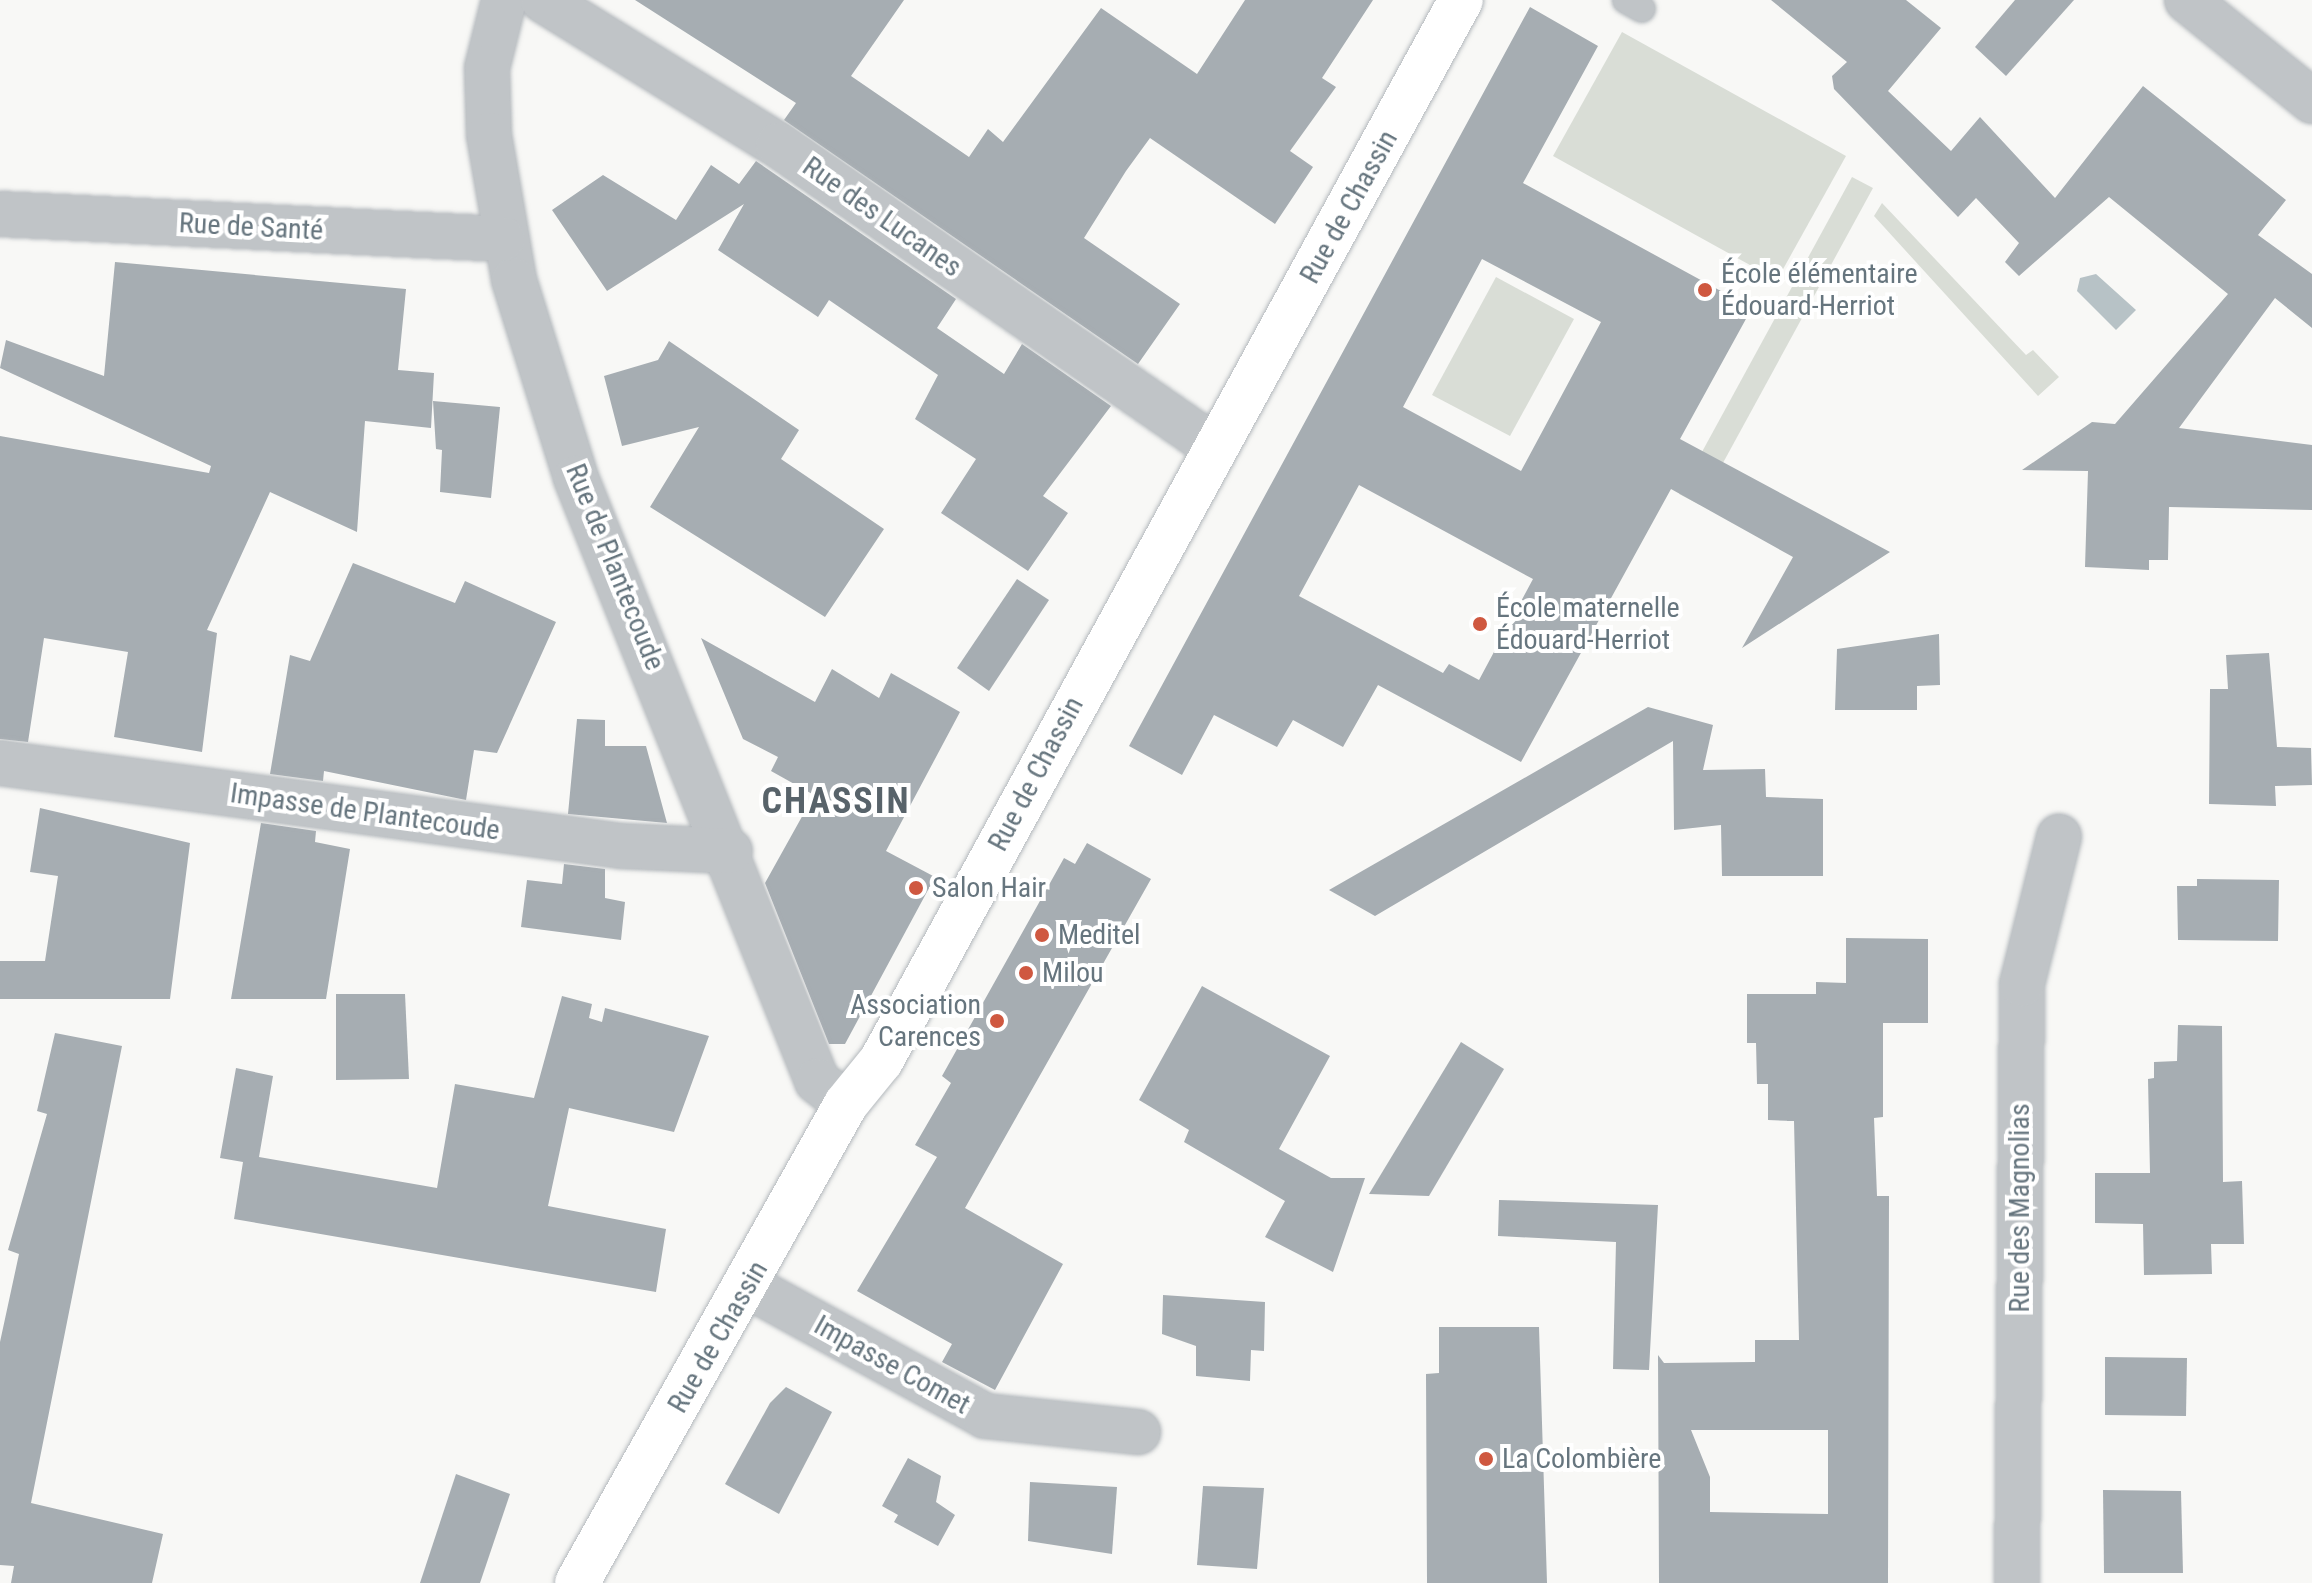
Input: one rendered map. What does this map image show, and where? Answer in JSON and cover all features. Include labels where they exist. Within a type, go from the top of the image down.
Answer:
[{"type":"street","name":"Rue de Plantecoude","points":[[504,0],[487,68],[502,239],[576,478],[730,851],[817,1081],[846,1104]]},
{"type":"street","name":"Rue des Lucanes","points":[[543,0],[778,145],[1213,446]]},
{"type":"street","name":"Rue de Chassin","points":[[577,1583],[748,1286],[846,1104],[881,1061],[1213,446],[1461,0]]},
{"type":"street","points":[[2187,0],[2312,101]]},
{"type":"street","name":"Rue de Santé","points":[[0,214],[502,239]]},
{"type":"street","name":"Impasse de Plantecoude","points":[[0,763],[621,846],[730,851]]},
{"type":"street","name":"Rue des Magnolias","points":[[2017,1583],[2022,984],[2059,837]]},
{"type":"street","name":"Impasse Comet","points":[[748,1286],[985,1416],[1138,1432]]},
{"type":"shaded area","points":[[1622,32],[1846,156],[1777,280],[1553,156]]},
{"type":"shaded area","points":[[1852,177],[1873,188],[1700,505],[1679,494]]},
{"type":"shaded area","points":[[1882,203],[2026,355],[2033,350],[2059,377],[2038,396],[1874,216]]},
{"type":"shaded area","points":[[2096,274],[2136,310],[2116,330],[2077,291],[2080,278]]},
{"type":"shaded area","points":[[1496,277],[1574,319],[1510,436],[1432,395]]},
{"type":"building","points":[[635,0],[904,0],[851,76],[969,157],[988,129],[1003,142],[1101,8],[1197,74],[1245,0],[1373,0],[1322,78],[1336,87],[1290,151],[1313,167],[1275,224],[1150,138],[1126,171],[1084,238],[1180,304],[1138,364],[784,120],[796,103]]},
{"type":"building","points":[[1771,0],[1906,0],[1941,28],[1888,91],[1951,151],[1980,117],[2055,198],[2143,86],[2286,200],[2258,235],[2312,274],[2312,328],[2275,298],[2179,428],[2312,445],[2312,510],[2169,507],[2168,560],[2149,560],[2149,570],[2085,567],[2088,471],[2022,470],[2092,422],[2115,424],[2228,294],[2109,197],[2019,276],[2005,262],[2019,243],[1976,198],[1958,217],[1834,89],[1832,76],[1847,62]]},
{"type":"building","points":[[2015,0],[2074,0],[2006,76],[1975,47]]},
{"type":"building","points":[[1530,7],[1598,46],[1523,183],[1752,308],[1680,439],[1890,552],[1742,648],[1793,557],[1671,489],[1521,762],[1378,685],[1343,747],[1293,720],[1277,747],[1214,715],[1182,775],[1129,746]],"holes":[[[1482,259],[1601,322],[1521,471],[1403,407]],[[1359,485],[1533,579],[1479,680],[1449,664],[1443,673],[1299,596]]]},
{"type":"building","points":[[756,161],[956,299],[937,328],[1004,374],[1022,344],[1111,406],[1043,496],[1068,513],[1028,571],[941,513],[976,459],[915,419],[938,375],[829,300],[818,317],[718,250],[744,204],[607,291],[552,210],[603,175],[676,220],[711,165],[739,184]]},
{"type":"building","points":[[115,262],[406,289],[398,370],[434,373],[431,428],[365,421],[357,532],[270,492],[207,630],[217,633],[202,752],[114,737],[128,652],[44,638],[28,742],[0,739],[0,436],[209,473],[211,466],[0,368],[6,340],[104,376]]},
{"type":"building","points":[[669,341],[799,430],[781,459],[884,529],[825,617],[650,507],[699,427],[622,446],[604,376],[658,360]]},
{"type":"building","points":[[433,401],[500,407],[491,498],[440,492],[442,450],[436,449]]},
{"type":"building","points":[[353,563],[455,603],[465,581],[556,622],[497,753],[474,750],[466,800],[324,771],[323,781],[270,774],[290,655],[310,661]]},
{"type":"building","points":[[1017,579],[1049,600],[989,691],[957,668]]},
{"type":"building","points":[[1939,634],[1940,685],[1917,686],[1917,710],[1835,710],[1837,649]]},
{"type":"building","points":[[701,638],[815,702],[832,669],[879,698],[891,673],[960,712],[886,851],[935,877],[845,1044],[829,1044],[765,883],[814,795],[771,771],[778,757],[743,739]]},
{"type":"building","points":[[2269,653],[2277,747],[2311,748],[2312,785],[2275,786],[2276,806],[2209,804],[2210,689],[2228,689],[2226,655]]},
{"type":"building","points":[[1648,707],[1713,725],[1703,770],[1765,769],[1766,797],[1823,799],[1823,876],[1722,876],[1721,825],[1674,830],[1673,741],[1375,916],[1329,890]]},
{"type":"building","points":[[577,719],[605,720],[605,746],[646,746],[667,823],[568,814]]},
{"type":"building","points":[[40,808],[190,843],[170,999],[0,999],[0,961],[45,961],[58,876],[30,872]]},
{"type":"building","points":[[261,823],[316,831],[315,842],[350,849],[326,999],[231,999]]},
{"type":"building","points":[[1087,843],[1151,879],[965,1208],[1063,1264],[995,1390],[942,1362],[952,1344],[857,1291],[937,1157],[915,1145],[951,1083],[942,1076],[1064,858],[1075,864]]},
{"type":"building","points":[[564,864],[605,869],[605,898],[625,902],[621,940],[521,927],[527,880],[562,884]]},
{"type":"building","points":[[2197,879],[2279,880],[2278,941],[2178,940],[2177,886],[2197,886]]},
{"type":"building","points":[[1846,938],[1928,939],[1928,1023],[1883,1023],[1883,1117],[1874,1118],[1877,1196],[1889,1196],[1888,1583],[1659,1583],[1658,1355],[1664,1363],[1755,1362],[1755,1340],[1799,1340],[1794,1121],[1768,1120],[1768,1084],[1757,1084],[1756,1043],[1747,1043],[1747,994],[1816,994],[1816,982],[1846,983]],"holes":[[[1691,1430],[1828,1430],[1828,1514],[1710,1512],[1710,1477]]]},
{"type":"building","points":[[1202,986],[1330,1056],[1279,1149],[1331,1178],[1365,1178],[1333,1272],[1265,1237],[1285,1201],[1184,1142],[1189,1130],[1139,1100]]},
{"type":"building","points":[[336,994],[405,994],[409,1079],[336,1080]]},
{"type":"building","points":[[562,996],[592,1004],[589,1018],[602,1022],[605,1008],[709,1036],[674,1132],[569,1108],[548,1206],[666,1229],[656,1292],[234,1219],[243,1162],[220,1158],[236,1068],[273,1076],[259,1157],[437,1188],[455,1084],[534,1098]]},
{"type":"building","points":[[2178,1025],[2222,1026],[2223,1182],[2242,1181],[2244,1244],[2211,1244],[2212,1274],[2144,1275],[2143,1224],[2095,1223],[2095,1173],[2150,1173],[2148,1079],[2154,1078],[2154,1062],[2177,1061]]},
{"type":"building","points":[[55,1033],[122,1046],[31,1503],[163,1534],[152,1583],[11,1583],[14,1566],[0,1565],[0,1342],[19,1254],[8,1250],[47,1114],[37,1111]]},
{"type":"building","points":[[1461,1042],[1504,1069],[1429,1196],[1369,1194]]},
{"type":"building","points":[[1499,1200],[1658,1205],[1649,1370],[1613,1369],[1616,1242],[1498,1236]]},
{"type":"building","points":[[1163,1295],[1265,1302],[1264,1351],[1251,1350],[1250,1381],[1196,1376],[1196,1346],[1162,1334]]},
{"type":"building","name":"La Colombière","points":[[1439,1327],[1539,1327],[1547,1583],[1427,1583],[1426,1374],[1439,1373]]},
{"type":"building","points":[[2105,1357],[2187,1358],[2186,1416],[2105,1415]]},
{"type":"building","points":[[786,1387],[832,1412],[779,1514],[725,1484],[770,1403]]},
{"type":"building","points":[[908,1458],[941,1476],[936,1502],[955,1515],[938,1546],[894,1522],[898,1515],[882,1506]]},
{"type":"building","points":[[456,1474],[510,1494],[480,1583],[420,1583]]},
{"type":"building","points":[[1030,1482],[1117,1487],[1112,1554],[1028,1541]]},
{"type":"building","points":[[1203,1486],[1264,1488],[1257,1569],[1197,1565]]},
{"type":"building","points":[[2103,1490],[2181,1491],[2183,1573],[2104,1573]]},
{"type":"place","name":"École élémentaire Édouard-Herriot","points":[[1705,290]]},
{"type":"place","name":"École maternelle Édouard-Herriot","points":[[1480,624]]},
{"type":"place","name":"Salon Hair","points":[[916,888]]},
{"type":"place","name":"Meditel","points":[[1042,935]]},
{"type":"place","name":"Milou","points":[[1026,973]]},
{"type":"place","name":"Association Carences","points":[[997,1021]]},
{"type":"place","name":"La Colombière","points":[[1486,1459]]},
{"type":"district","name":"CHASSIN","points":[[836,802]]}]
